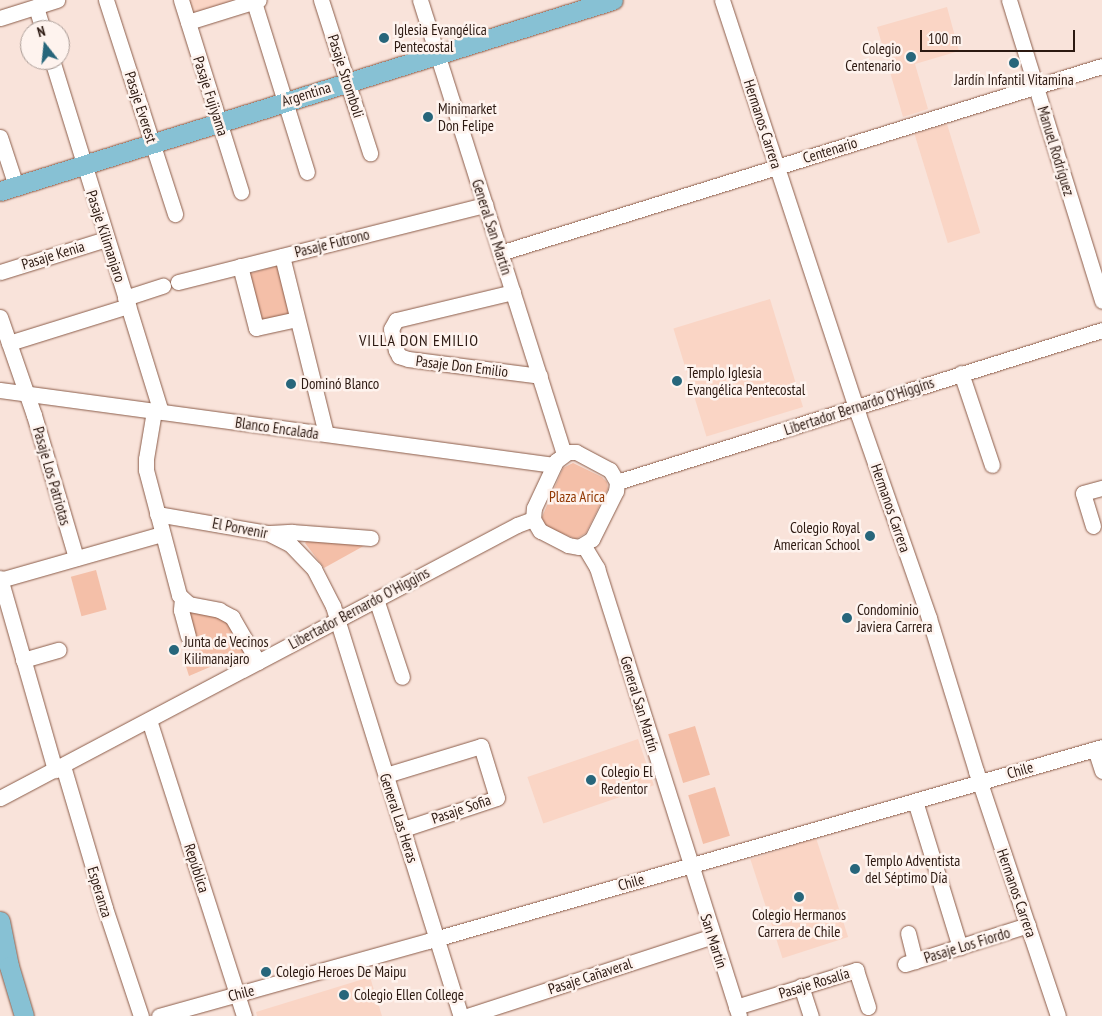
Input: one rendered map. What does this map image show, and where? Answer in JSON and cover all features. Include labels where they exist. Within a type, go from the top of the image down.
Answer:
[{"type":"main road","name":"Argentina","points":[[8,188],[437,53],[613,0]]},
{"type":"main road","points":[[2,927],[9,966],[24,1016]]},
{"type":"main road","points":[[2,927],[18,966],[33,1016]]},
{"type":"street","points":[[0,18],[57,0]]},
{"type":"street","name":"Pasaje Everest","points":[[106,0],[175,214]]},
{"type":"street","name":"Pasaje Fujiyama","points":[[181,0],[242,192]]},
{"type":"street","name":"Pasaje Stromboli","points":[[321,0],[370,153]]},
{"type":"street","name":"General San Martín","points":[[420,0],[540,376],[559,459]]},
{"type":"street","name":"Hermanos Carrera","points":[[722,0],[856,406],[929,618],[980,782],[1058,1016]]},
{"type":"street","name":"Manuel Rodríguez","points":[[1010,0],[1102,301]]},
{"type":"street","points":[[188,22],[257,1],[307,172]]},
{"type":"street","points":[[36,7],[40,20]]},
{"type":"street","name":"Centenario","points":[[500,254],[1102,66]]},
{"type":"street","name":"Pasaje Kilimanjaro","points":[[55,70],[158,412],[146,464],[162,534],[182,598],[181,610],[188,636]]},
{"type":"street","points":[[0,137],[8,188]]},
{"type":"street","name":"Pasaje Futrono","points":[[178,282],[485,205]]},
{"type":"street","name":"Pasaje Kenia","points":[[0,272],[106,239]]},
{"type":"street","points":[[282,256],[326,434]]},
{"type":"street","points":[[240,266],[256,328],[297,319]]},
{"type":"street","points":[[9,343],[126,302],[163,286]]},
{"type":"street","name":"Pasaje Don Emilio","points":[[513,292],[400,318],[394,322],[391,329],[396,350],[402,358],[540,376]]},
{"type":"street","name":"Pasaje Los Patriotas","points":[[0,317],[25,394],[34,415],[76,558]]},
{"type":"street","name":"Libertador Bernardo O'Higgins","points":[[617,482],[1102,330]]},
{"type":"street","points":[[961,373],[992,465]]},
{"type":"street","name":"Blanco Encalada","points":[[0,390],[326,434],[559,459]]},
{"type":"street","points":[[576,452],[610,470],[617,482],[616,491],[594,535],[584,546],[568,545],[540,531],[533,519],[534,508],[559,459],[576,452]]},
{"type":"street","points":[[1084,496],[1102,488]]},
{"type":"street","points":[[1084,496],[1102,495]]},
{"type":"street","points":[[1084,496],[1093,526]]},
{"type":"street","name":"El Porvenir","points":[[157,514],[268,533],[290,544],[309,562],[333,606],[337,620]]},
{"type":"street","name":"Libertador Bernardo O'Higgins","points":[[0,798],[521,522],[533,519]]},
{"type":"street","points":[[268,533],[292,532],[371,538]]},
{"type":"street","points":[[0,580],[162,534]]},
{"type":"street","name":"General San Martín","points":[[584,546],[597,568],[690,865]]},
{"type":"street","name":"Esperanza","points":[[0,580],[104,908],[141,1016]]},
{"type":"street","points":[[182,598],[194,606],[219,610],[232,617],[258,662]]},
{"type":"street","points":[[376,600],[402,678]]},
{"type":"street","name":"General Las Heras","points":[[337,620],[461,1016]]},
{"type":"street","points":[[24,660],[58,650]]},
{"type":"street","name":"República","points":[[149,720],[244,1016]]},
{"type":"street","name":"Pasaje Sofia","points":[[386,775],[481,746],[497,798],[403,829]]},
{"type":"street","points":[[1098,748],[1102,771]]},
{"type":"street","name":"Chile","points":[[159,1016],[1098,748]]},
{"type":"street","points":[[915,801],[960,947]]},
{"type":"street","name":"San Martín","points":[[690,865],[737,1012]]},
{"type":"street","name":"Pasaje Los Fiordo","points":[[908,933],[910,962],[1028,925]]},
{"type":"street","name":"Pasaje Cañaveral","points":[[467,1016],[713,936]]},
{"type":"street","name":"Pasaje Rosalía","points":[[737,1012],[801,986],[856,970],[868,1007]]},
{"type":"street","points":[[801,986],[810,1016]]},
{"type":"shaded area","points":[[189,0],[253,0],[195,19]]},
{"type":"shaded area","name":"Colegio Centenario","points":[[947,7],[959,51],[915,64],[928,109],[903,117],[877,27]]},
{"type":"shaded area","points":[[947,124],[980,233],[948,243],[914,134]]},
{"type":"shaded area","points":[[770,299],[803,407],[706,437],[673,329]]},
{"type":"shaded area","name":"Colegio El Redentor","points":[[638,739],[654,785],[543,823],[527,777]]},
{"type":"shaded area","name":"Colegio Hermanos Carrera de Chile","points":[[816,838],[848,937],[783,958],[750,859]]},
{"type":"shaded area","name":"Colegio Ellen College","points":[[370,977],[382,1016],[257,1016],[256,1012]]},
{"type":"green space","points":[[277,266],[290,314],[261,322],[248,274]]},
{"type":"green space","name":"Plaza Arica","points":[[573,463],[602,477],[607,482],[608,489],[586,533],[576,539],[549,528],[544,523],[542,517],[563,468]]},
{"type":"green space","points":[[310,538],[369,543],[324,568],[305,543]]},
{"type":"green space","points":[[96,570],[107,610],[81,616],[71,577]]},
{"type":"green space","points":[[189,610],[217,615],[230,624],[245,652],[189,676],[183,657],[194,653],[183,615]]},
{"type":"green space","points":[[695,726],[710,775],[683,783],[668,734]]},
{"type":"green space","points":[[715,787],[730,836],[703,844],[688,795]]},
{"type":"place","name":"Iglesia Evangélica Pentecostal","points":[[384,38]]},
{"type":"place","name":"Colegio Centenario","points":[[911,57]]},
{"type":"place","name":"Jardín Infantil Vitamina","points":[[1014,63]]},
{"type":"place","name":"Minimarket Don Felipe","points":[[428,117]]},
{"type":"place","name":"Templo Iglesia Evangélica Pentecostal","points":[[677,381]]},
{"type":"place","name":"Dominó Blanco","points":[[291,384]]},
{"type":"place","name":"Colegio Royal American School","points":[[870,536]]},
{"type":"place","name":"Condominio Javiera Carrera","points":[[847,618]]},
{"type":"place","name":"Junta de Vecinos Kilimanajaro","points":[[174,650]]},
{"type":"place","name":"Colegio El Redentor","points":[[591,780]]},
{"type":"place","name":"Templo Adventista del Séptimo Día","points":[[855,869]]},
{"type":"place","name":"Colegio Hermanos Carrera de Chile","points":[[799,897]]},
{"type":"place","name":"Colegio Heroes De Maipu","points":[[266,972]]},
{"type":"place","name":"Colegio Ellen College","points":[[344,995]]},
{"type":"district","name":"VILLA DON EMILIO","points":[[419,340]]}]
